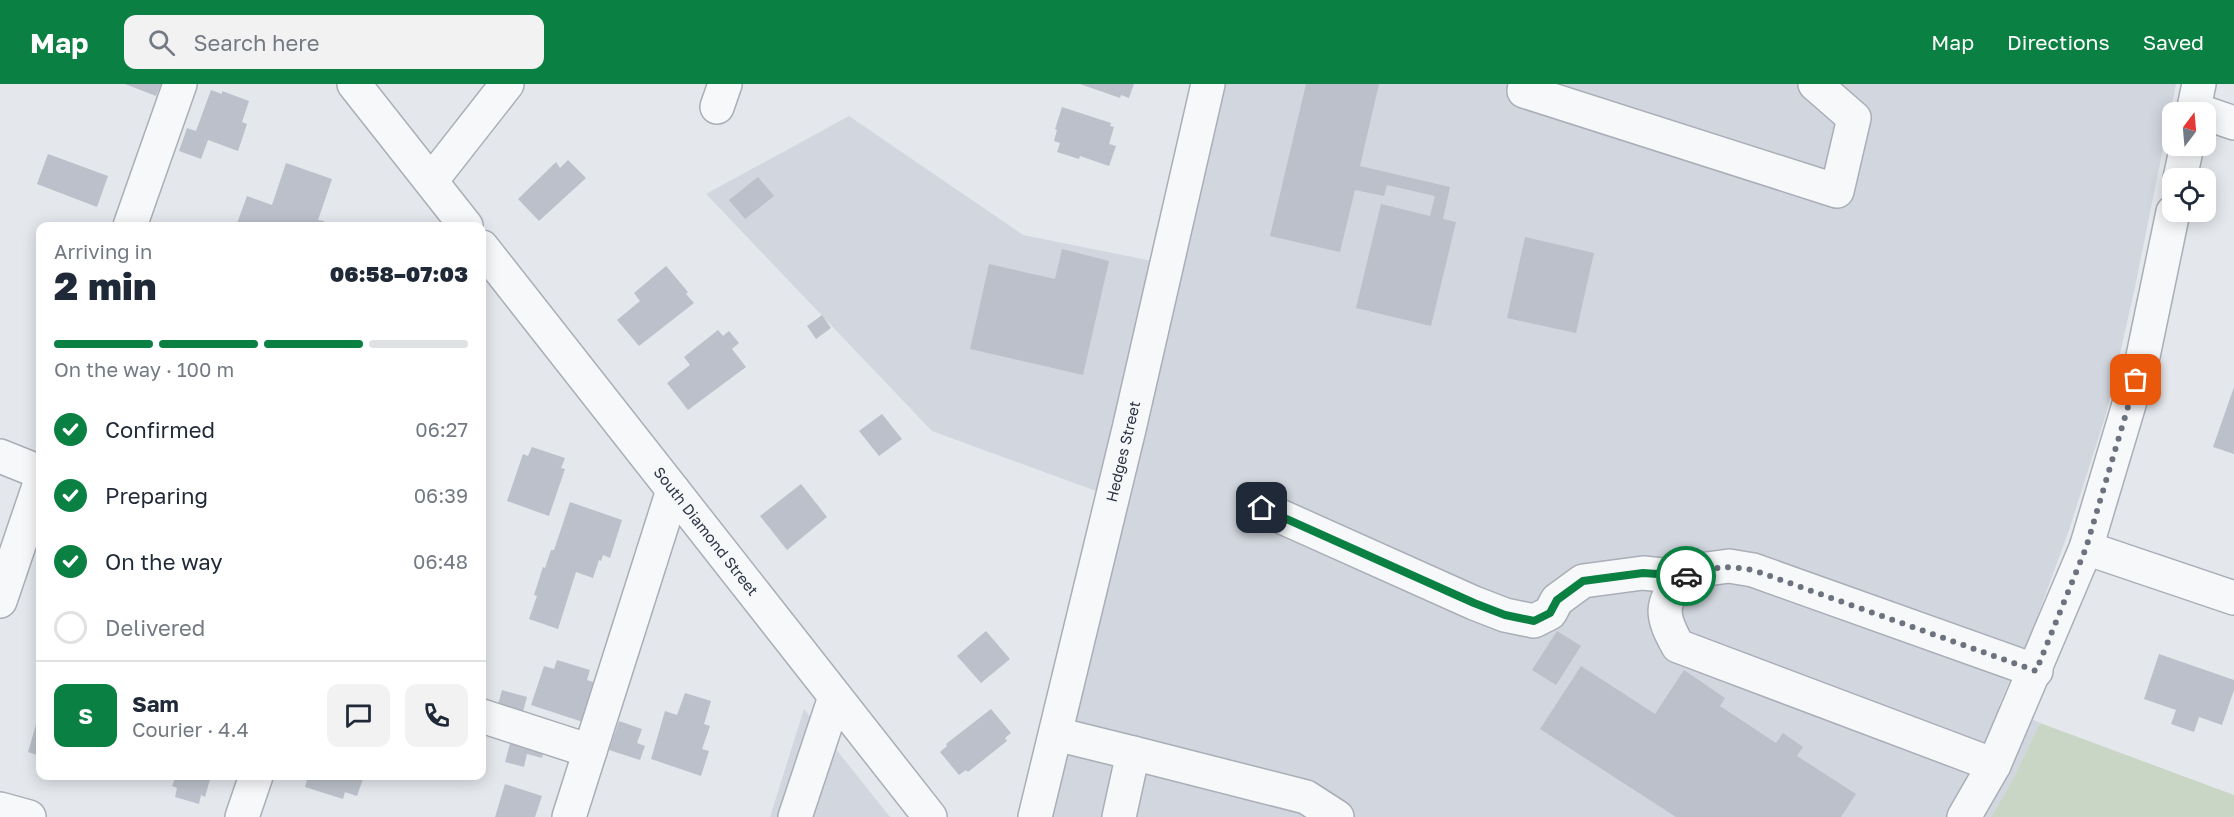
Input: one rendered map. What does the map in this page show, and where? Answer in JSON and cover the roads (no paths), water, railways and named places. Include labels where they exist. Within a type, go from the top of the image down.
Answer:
[{"type":"street","points":[[131,222],[180,84]]},
{"type":"street","points":[[354,84],[431,182],[456,222]]},
{"type":"street","points":[[431,182],[507,84]]},
{"type":"street","name":"Hedges Street","points":[[1035,817],[1208,84]]},
{"type":"street","points":[[1525,84],[1524,91],[1837,191],[1854,118],[1815,84]]},
{"type":"street","points":[[2216,114],[2234,123]]},
{"type":"street","points":[[1964,817],[1994,765],[2036,671],[2086,548],[2142,361],[2171,222]]},
{"type":"street","name":"South Diamond Street","points":[[486,252],[930,817]]},
{"type":"street","points":[[0,456],[36,470]]},
{"type":"street","points":[[569,817],[673,490]]},
{"type":"street","points":[[0,600],[36,495]]},
{"type":"street","points":[[1262,508],[1505,615],[1534,621],[1550,613],[1557,600],[1583,581],[1643,573],[1683,577],[1707,569],[1729,566],[1753,570],[2036,671]]},
{"type":"street","points":[[2086,548],[2234,598]]},
{"type":"street","points":[[1683,577],[1671,590],[1666,603],[1666,624],[1678,646],[1994,765]]},
{"type":"street","points":[[795,817],[836,697]]},
{"type":"street","points":[[486,717],[590,751]]},
{"type":"street","points":[[1056,734],[1306,797],[1337,817]]},
{"type":"street","points":[[1119,817],[1133,753]]},
{"type":"street","points":[[242,817],[255,780]]},
{"type":"street","points":[[0,809],[29,817]]}]
